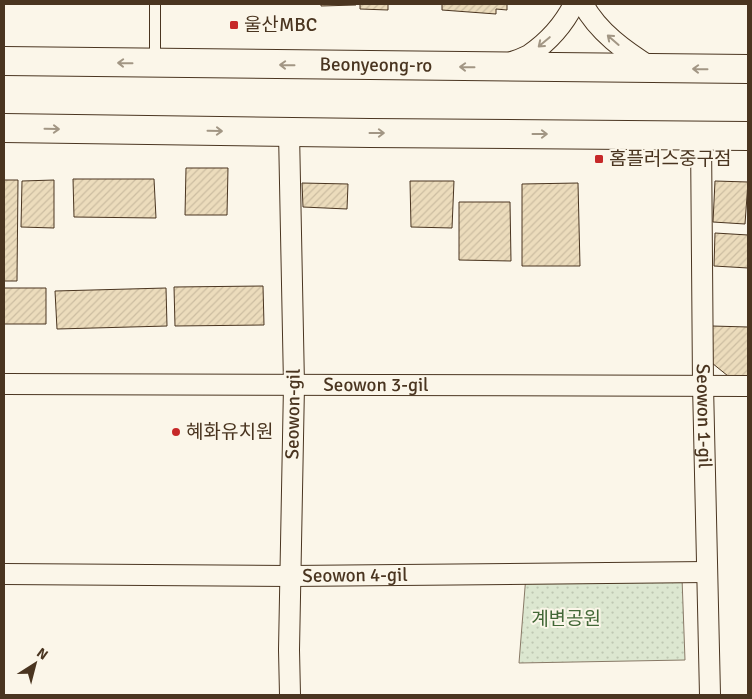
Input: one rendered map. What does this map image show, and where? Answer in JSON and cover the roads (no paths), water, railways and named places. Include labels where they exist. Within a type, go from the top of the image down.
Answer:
[{"type":"main road","name":"Beonyeong-ro","points":[[4,61],[748,69]]},
{"type":"main road","points":[[4,128],[748,136]]},
{"type":"street","points":[[501,67],[529,55],[550,37],[566,19],[574,4]]},
{"type":"street","points":[[582,4],[591,19],[611,38],[631,55],[652,68]]},
{"type":"street","name":"Seowon-gil","points":[[290,132],[294,385],[290,576],[290,695]]},
{"type":"street","name":"Seowon 1-gil","points":[[701,136],[703,385],[710,695]]},
{"type":"street","name":"Seowon 3-gil","points":[[4,384],[748,386]]},
{"type":"street","name":"Seowon 4-gil","points":[[4,574],[290,576],[707,572]]},
{"type":"lane","points":[[154,64],[155,4]]},
{"type":"place","name":"울산MBC","points":[[234,25]]},
{"type":"place","name":"홈플러스중구점","points":[[599,159]]},
{"type":"place","name":"혜화유치원","points":[[176,432]]},
{"type":"park label","name":"계변공원","points":[[566,619]]}]
